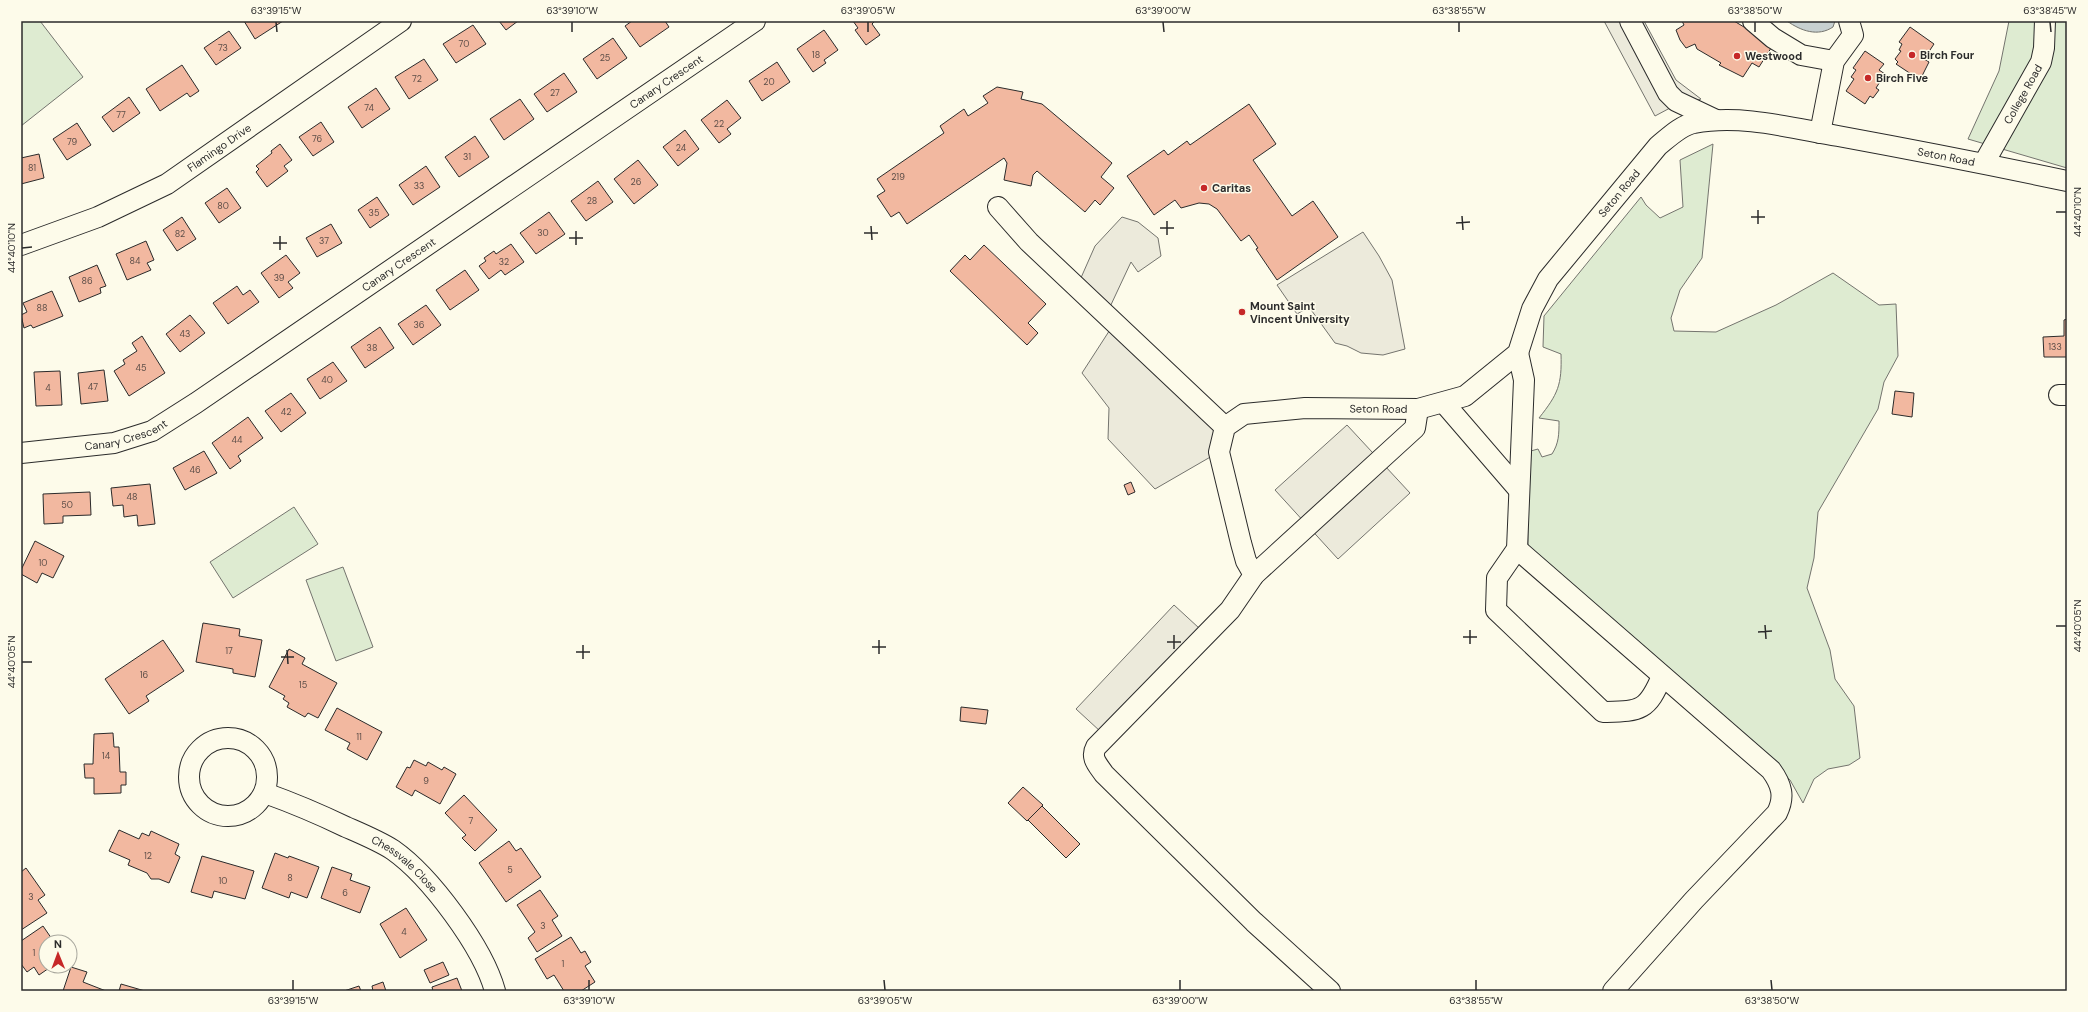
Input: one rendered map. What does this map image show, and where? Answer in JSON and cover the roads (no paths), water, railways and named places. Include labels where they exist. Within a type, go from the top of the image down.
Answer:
[{"type":"street","name":"Flamingo Drive","points":[[21,245],[98,217],[167,184],[401,21]]},
{"type":"street","name":"Canary Crescent","points":[[21,453],[114,443],[152,431],[196,403],[755,21]]},
{"type":"street","points":[[1630,21],[1668,93],[1676,101],[1716,120]]},
{"type":"street","points":[[1753,21],[1773,38],[1801,55],[1834,61]]},
{"type":"street","points":[[1820,133],[1834,61],[1853,35],[1849,21]]},
{"type":"street","name":"College Road","points":[[1984,163],[2041,62],[2044,48],[2045,21]]},
{"type":"street","points":[[1671,135],[1675,118],[1676,101]]},
{"type":"street","name":"Seton Road","points":[[1225,427],[1244,414],[1305,408],[1418,409],[1465,396],[1518,353],[1532,309],[1548,279],[1658,146],[1671,135],[1691,123],[1732,120],[1769,124],[1984,163],[2067,181]]},
{"type":"street","points":[[998,207],[1029,242],[1225,427],[1220,452],[1222,465],[1244,555],[1254,575]]},
{"type":"street","points":[[1518,353],[1524,380],[1517,549],[1497,578],[1496,610],[1603,712],[1635,711],[1654,697],[1662,676]]},
{"type":"street","points":[[1444,403],[1519,490]]},
{"type":"street","points":[[1330,991],[1248,916],[1104,774],[1093,757],[1093,752],[1096,747],[1230,610],[1254,575],[1407,437],[1415,428],[1418,409]]},
{"type":"street","points":[[1517,549],[1771,770],[1782,789],[1782,803],[1777,813],[1694,900],[1613,991]]},
{"type":"street","name":"Chessvale Close","points":[[265,793],[297,804],[366,836],[392,850],[418,872],[452,912],[477,949],[491,978],[495,991]]},
{"type":"place","name":"Birch Four","points":[[1912,55]]},
{"type":"place","name":"Westwood","points":[[1737,56]]},
{"type":"place","name":"Birch Five","points":[[1868,78]]},
{"type":"place","name":"Caritas","points":[[1204,188]]},
{"type":"place","name":"Mount Saint Vincent University","points":[[1242,312]]}]
